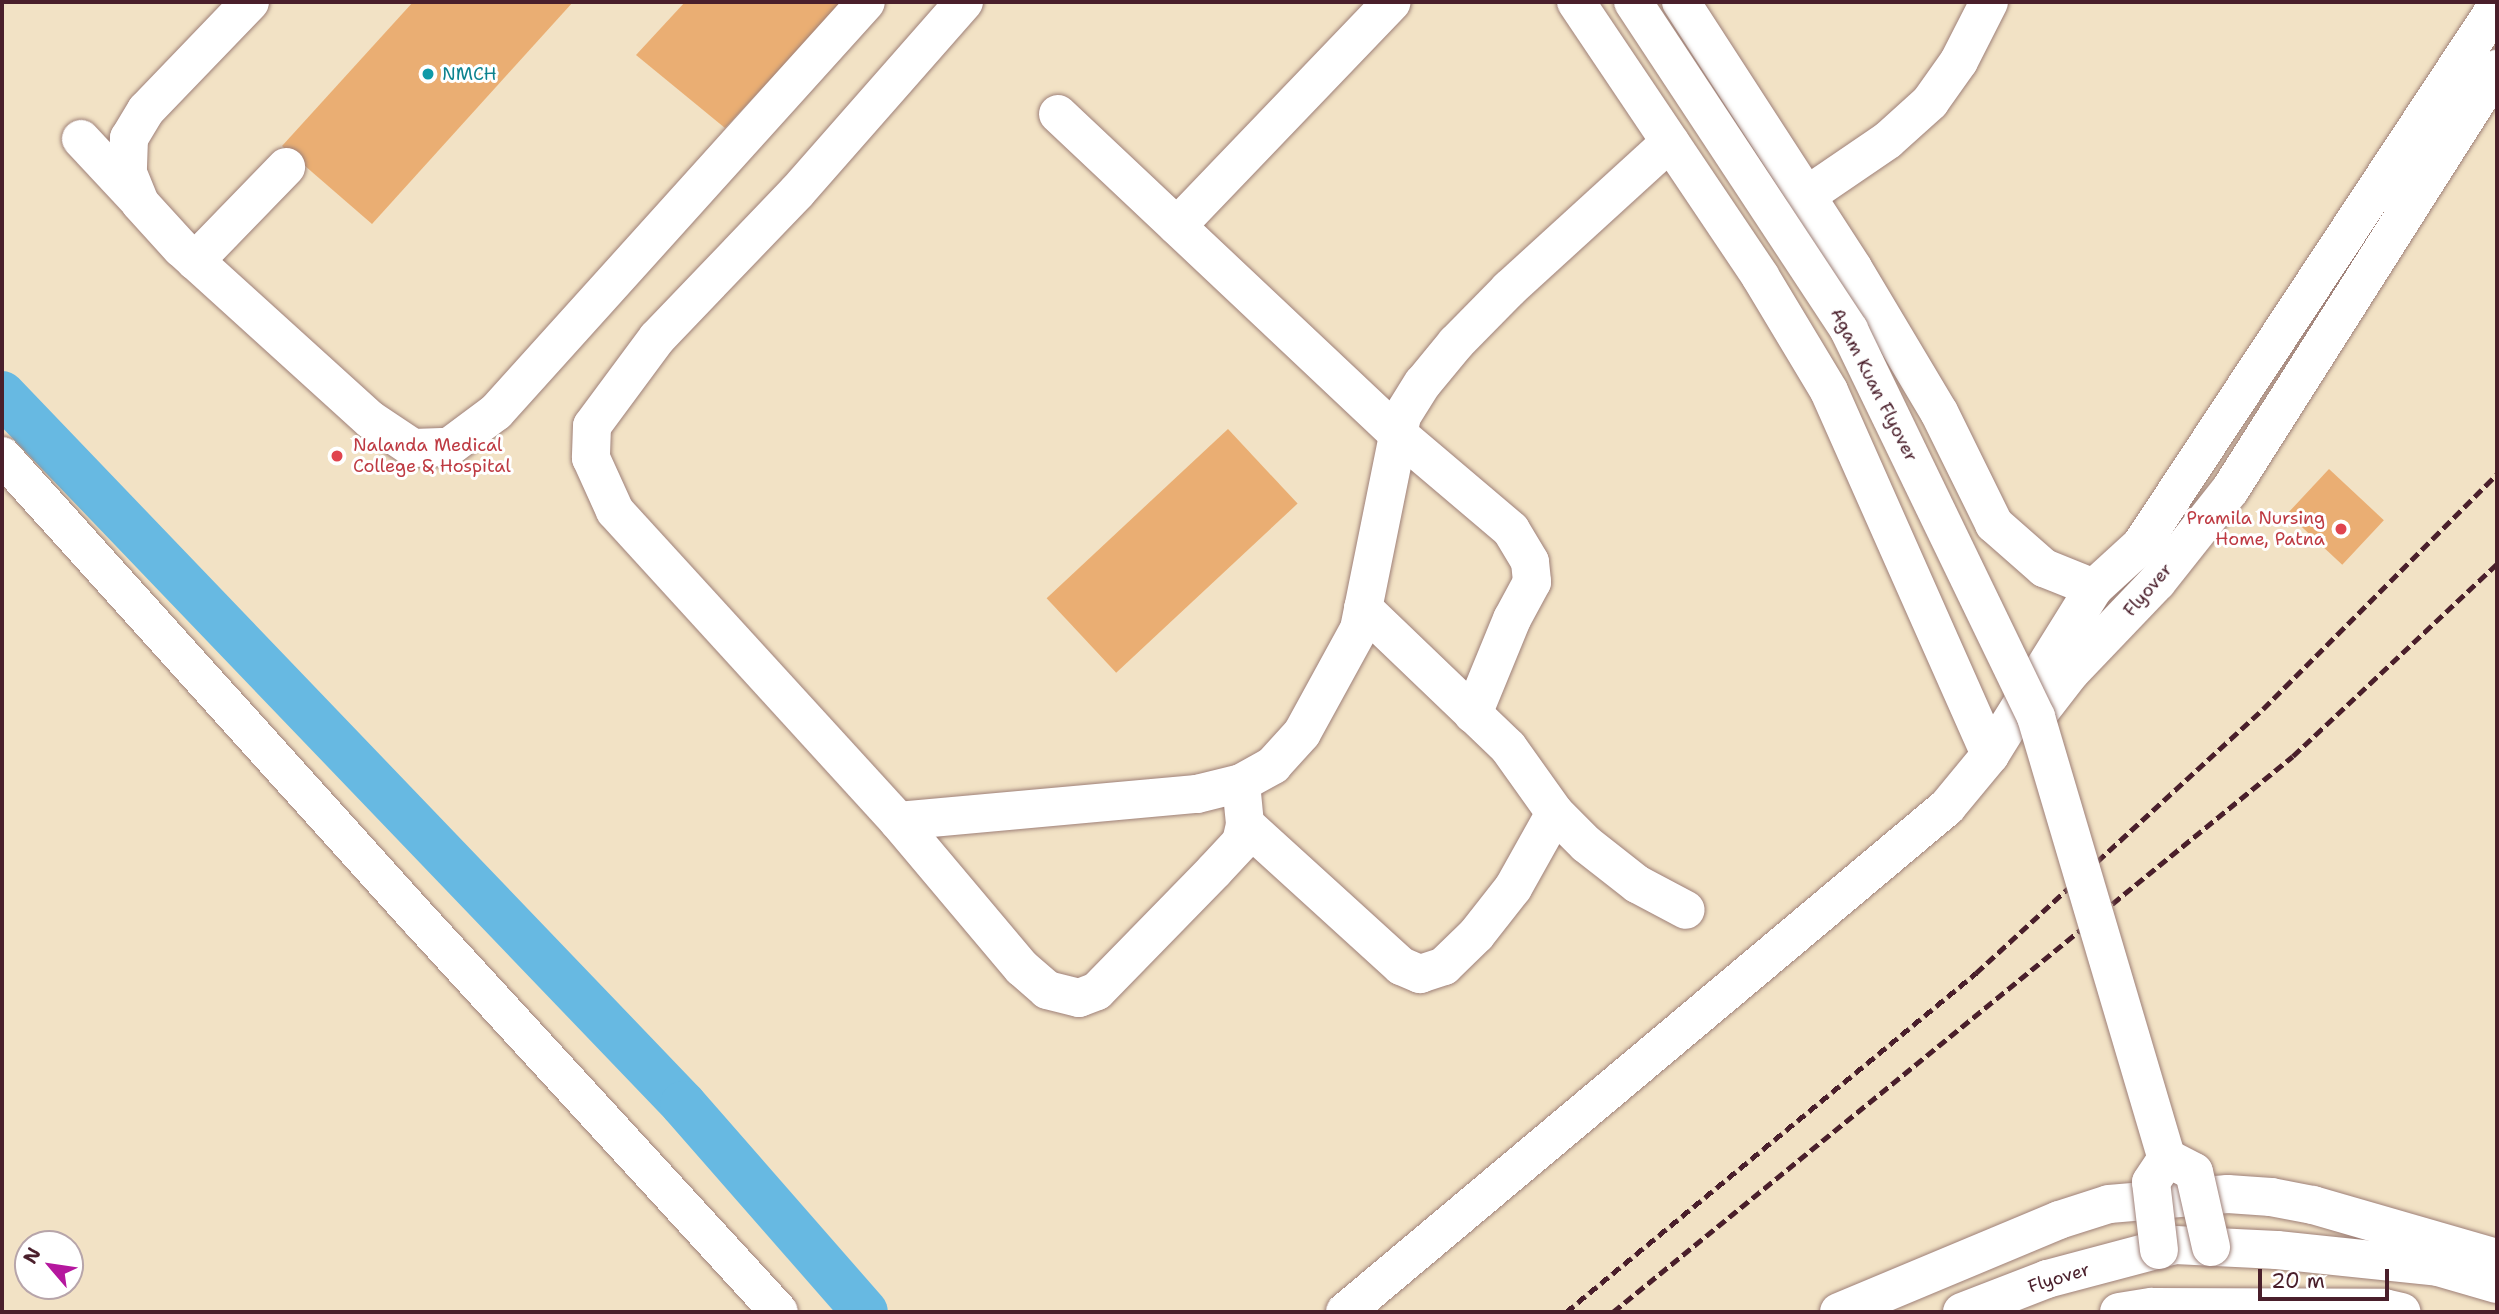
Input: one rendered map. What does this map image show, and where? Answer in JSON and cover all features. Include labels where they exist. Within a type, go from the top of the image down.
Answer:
[{"type":"street","points":[[140,203],[128,173],[129,138],[146,110],[250,2]]},
{"type":"street","points":[[81,139],[195,261],[371,421],[414,448],[449,447],[496,412],[866,2]]},
{"type":"street","points":[[964,2],[797,192],[657,338],[592,426],[591,458],[615,511],[898,821],[1022,968],[1047,990],[1079,998],[1097,991],[1214,871],[1241,842],[1245,824],[1241,783]]},
{"type":"street","points":[[1177,226],[1392,2]]},
{"type":"street","points":[[1576,2],[1800,337],[1829,391],[1990,755]]},
{"type":"street","name":"Agam Kuan Flyover","points":[[1633,2],[1849,330],[2036,717]]},
{"type":"street","points":[[1681,2],[1806,195],[1939,412],[1994,524],[2044,568],[2094,588]]},
{"type":"street","points":[[1806,195],[1888,139],[1930,102],[1959,61],[1989,2]]},
{"type":"street","points":[[1345,1312],[1947,807],[1990,755],[2094,588],[2141,545],[2497,6]]},
{"type":"street","name":"Flyover","points":[[2036,717],[2070,673],[2157,582],[2230,490],[2497,69]]},
{"type":"street","points":[[1058,114],[1398,434],[1511,530],[1530,562],[1532,582],[1512,620],[1473,714]]},
{"type":"street","points":[[898,821],[1197,794],[1241,783],[1273,765],[1302,733],[1359,629],[1402,416],[1423,383],[1456,343],[1670,142]]},
{"type":"street","points":[[195,261],[286,167]]},
{"type":"street","points":[[2,456],[418,918],[779,1312]]},
{"type":"street","points":[[1363,608],[1508,747],[1555,813],[1586,844],[1637,884],[1686,910]]},
{"type":"street","points":[[2036,717],[2168,1158],[2194,1172],[2211,1247]]},
{"type":"street","points":[[1245,824],[1401,966],[1420,974],[1444,966],[1476,935],[1513,888],[1555,813]]},
{"type":"street","points":[[2159,1250],[2151,1182],[2168,1158]]},
{"type":"street","points":[[1839,1312],[2059,1220],[2109,1204],[2201,1196],[2271,1197],[2313,1205],[2497,1258]]},
{"type":"street","name":"Flyover","points":[[1962,1312],[2047,1279],[2175,1245],[2342,1256],[2438,1267],[2497,1284]]},
{"type":"street","points":[[2119,1312],[2152,1307],[2384,1308],[2402,1312]]},
{"type":"building","name":"NMCH","points":[[413,2],[573,2],[372,224],[282,146]]},
{"type":"building","points":[[685,2],[843,2],[725,128],[636,55]]},
{"type":"building","points":[[1228,429],[1298,504],[1116,673],[1047,598]]},
{"type":"building","points":[[2329,469],[2384,520],[2342,565],[2287,514]]},
{"type":"waterway","points":[[2,394],[683,1104],[865,1312]]},
{"type":"railway","points":[[1566,1312],[1976,973],[2263,709],[2497,474]]},
{"type":"railway","points":[[1613,1312],[2293,756],[2497,564]]},
{"type":"place","name":"NMCH","points":[[428,74]]},
{"type":"place","name":"Nalanda Medical College & Hospital","points":[[337,456]]},
{"type":"place","name":"Pramila Nursing Home, Patna","points":[[2341,529]]}]
